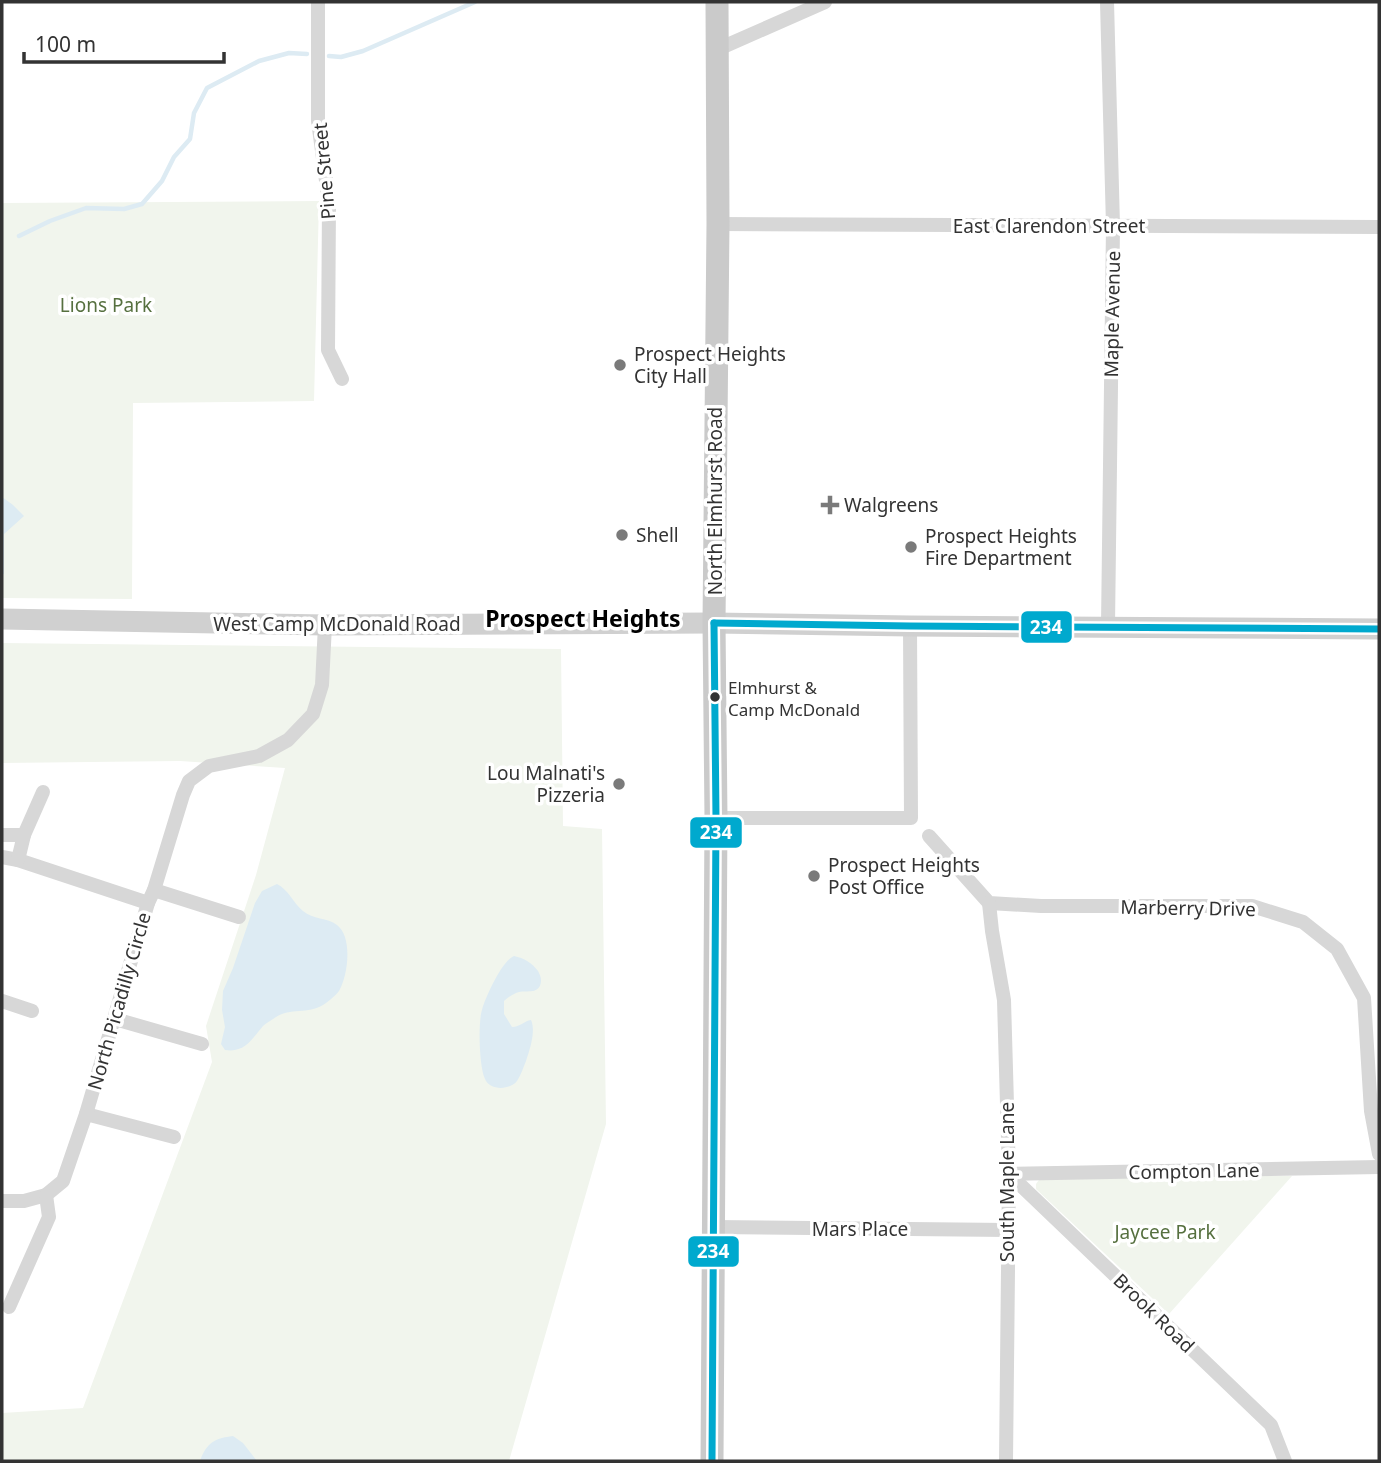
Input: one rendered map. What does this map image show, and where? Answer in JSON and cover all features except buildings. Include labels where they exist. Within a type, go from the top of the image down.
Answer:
[{"type":"main road","name":"North Elmhurst Road","points":[[712,1461],[717,2]]},
{"type":"main road","name":"West Camp McDonald Road","points":[[2,619],[325,625],[714,623],[1379,629]]},
{"type":"street","name":"Pine Street","points":[[318,2],[318,121],[330,202],[328,350],[342,379]]},
{"type":"street","points":[[716,50],[825,2]]},
{"type":"street","name":"Maple Avenue","points":[[1107,2],[1112,226],[1108,626]]},
{"type":"street","name":"East Clarendon Street","points":[[718,224],[1379,227]]},
{"type":"street","points":[[239,917],[151,897],[183,794],[190,781],[209,766],[259,756],[288,740],[313,714],[322,685],[325,625]]},
{"type":"street","points":[[716,818],[911,818],[910,626]]},
{"type":"street","points":[[18,860],[24,835],[43,792]]},
{"type":"street","points":[[2,835],[24,835]]},
{"type":"street","points":[[929,836],[989,903]]},
{"type":"street","name":"North Picadilly Circle","points":[[2,857],[151,897],[86,1114],[63,1181],[46,1195]]},
{"type":"street","name":"Marberry Drive","points":[[989,903],[1041,906],[1252,906],[1303,922],[1337,949],[1364,998],[1371,1111],[1379,1154]]},
{"type":"street","name":"South Maple Lane","points":[[989,903],[1004,1000],[1009,1174],[1006,1461]]},
{"type":"street","points":[[2,1002],[32,1011]]},
{"type":"street","points":[[115,1019],[202,1044]]},
{"type":"street","points":[[86,1114],[174,1137]]},
{"type":"street","name":"Compton Lane","points":[[1009,1174],[1379,1167]]},
{"type":"street","name":"Brook Road","points":[[1009,1174],[1271,1425],[1285,1461]]},
{"type":"street","points":[[2,1201],[24,1201],[46,1195],[49,1216],[9,1307]]},
{"type":"street","name":"Mars Place","points":[[713,1227],[1008,1230]]},
{"type":"green space","name":"Lions Park","points":[[319,201],[314,401],[133,403],[132,599],[2,598],[2,203]]},
{"type":"green space","points":[[2,643],[561,649],[563,826],[602,829],[606,1124],[509,1461],[2,1461],[2,1413],[83,1408],[212,1062],[206,1026],[256,875],[285,768],[180,761],[2,763]]},
{"type":"green space","name":"Jaycee Park","points":[[1292,1176],[1169,1314],[1036,1189],[1041,1177]]},
{"type":"shaded area","points":[[2,497],[24,516],[4,534],[4,574],[2,574]]},
{"type":"shaded area","points":[[277,884],[307,914],[333,922],[342,931],[347,947],[347,967],[342,984],[337,993],[323,1005],[281,1014],[264,1025],[243,1047],[225,1050],[221,1044],[225,1027],[223,991],[255,903],[262,891]]},
{"type":"shaded area","points":[[514,956],[533,966],[541,981],[536,990],[519,992],[504,1001],[504,1014],[512,1027],[531,1020],[533,1035],[518,1079],[510,1086],[500,1088],[491,1086],[483,1073],[481,1016],[495,980],[504,965]]},
{"type":"shaded area","points":[[233,1436],[243,1443],[257,1461],[200,1461],[212,1442]]},
{"type":"waterway","points":[[329,56],[341,57],[363,51],[475,2]]},
{"type":"waterway","points":[[19,236],[86,208],[124,209],[142,204],[162,181],[174,157],[190,139],[194,113],[207,88],[259,61],[289,53],[307,54]]},
{"type":"transit line","name":"234","points":[[714,623],[1379,629]]},
{"type":"transit line","name":"234","points":[[712,1461],[716,818],[714,623]]},
{"type":"place","name":"Prospect Heights City Hall","points":[[620,365]]},
{"type":"place","name":"Walgreens","points":[[830,505]]},
{"type":"place","name":"Shell","points":[[622,535]]},
{"type":"place","name":"Prospect Heights Fire Department","points":[[911,547]]},
{"type":"place","name":"Elmhurst & Camp McDonald","points":[[715,697]]},
{"type":"place","name":"Lou Malnati's Pizzeria","points":[[619,784]]},
{"type":"place","name":"Prospect Heights Post Office","points":[[814,876]]},
{"type":"district","name":"Prospect Heights","points":[[583,619]]}]
